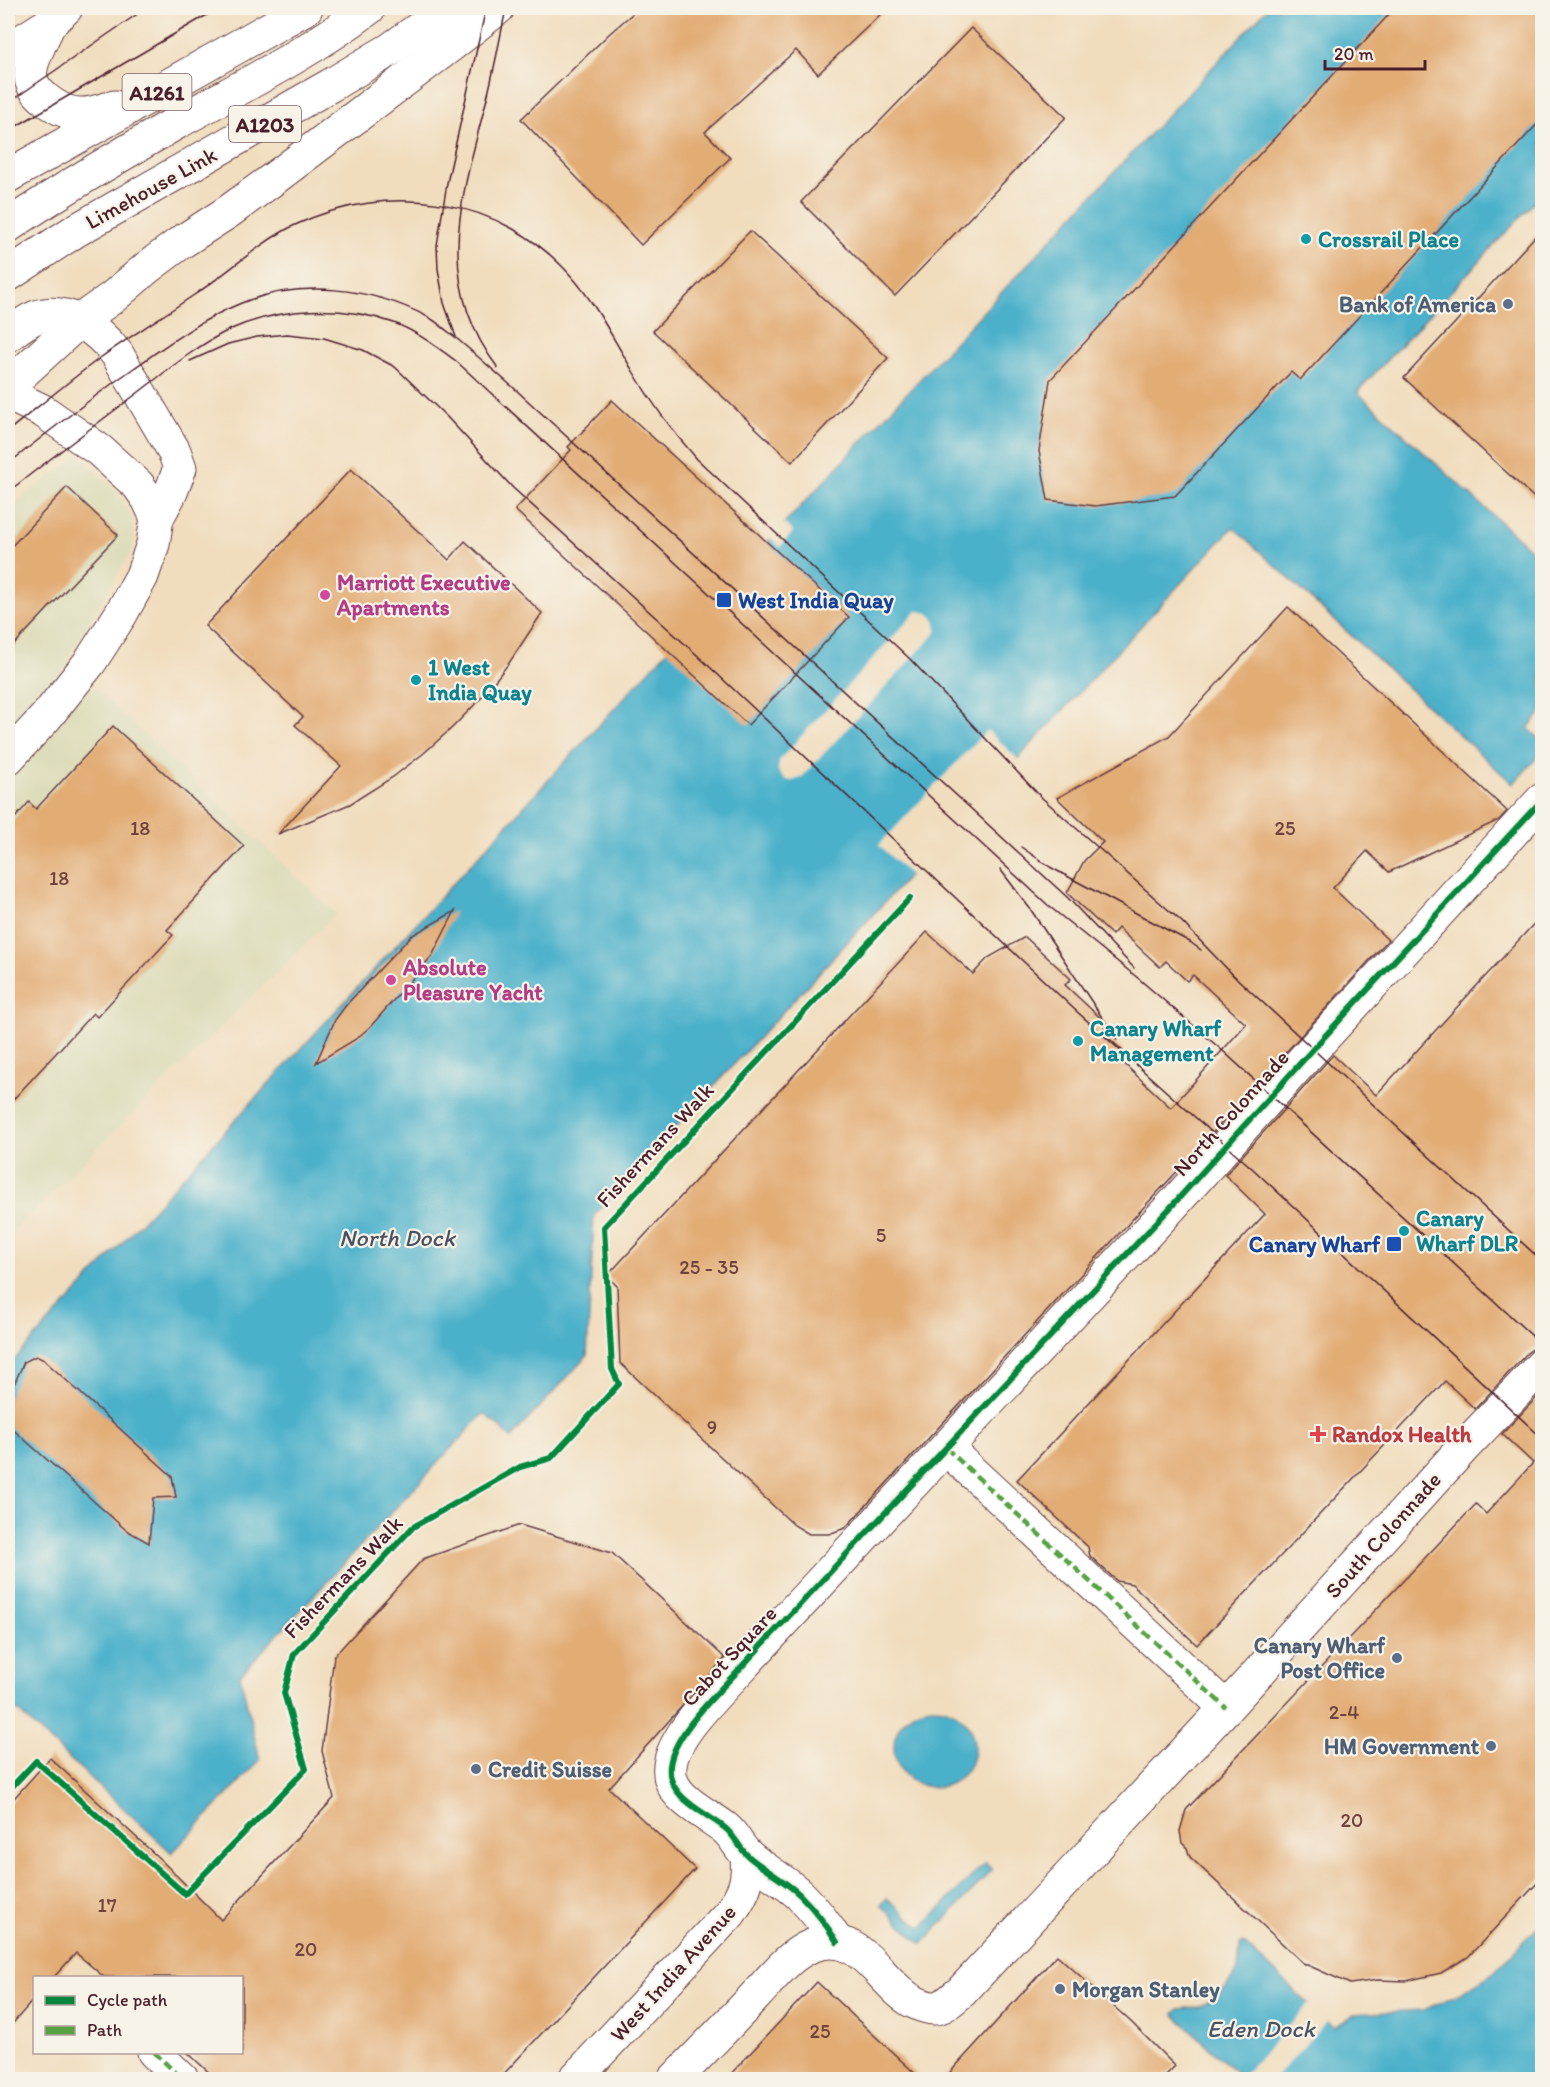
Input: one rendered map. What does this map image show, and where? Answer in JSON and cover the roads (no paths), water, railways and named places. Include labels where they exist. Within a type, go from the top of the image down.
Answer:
[{"type":"main road","name":"A1261","points":[[8,176],[306,8]]},
{"type":"main road","name":"Limehouse Link","points":[[8,226],[46,200],[248,84],[369,8]]},
{"type":"main road","name":"Limehouse Link","points":[[8,275],[84,225],[391,49],[448,8]]},
{"type":"main road","points":[[8,386],[80,321],[148,267],[238,205],[498,8]]},
{"type":"main road","points":[[57,16],[32,66],[31,79],[42,97],[63,110],[82,115],[144,99]]},
{"type":"main road","points":[[8,52],[57,16]]},
{"type":"main road","points":[[8,335],[35,317],[52,314],[80,321],[107,341],[174,451],[180,468],[171,492],[157,518],[153,544],[142,576],[122,614],[90,662],[46,717],[8,758]]},
{"type":"main road","points":[[8,394],[43,411],[99,450],[138,485],[157,518]]},
{"type":"main road","name":"North Colonnade","points":[[946,1448],[1170,1208],[1542,800]]},
{"type":"main road","name":"South Colonnade","points":[[1226,1708],[1542,1365]]},
{"type":"main road","points":[[674,2079],[783,1965],[809,1946],[823,1942],[844,1942],[865,1956],[903,1995],[924,2006],[934,2008],[944,2005],[961,1992],[1226,1708],[946,1448]]},
{"type":"main road","name":"Cabot Square","points":[[837,1942],[824,1921],[798,1893],[747,1855],[733,1835],[693,1806],[673,1784],[669,1766],[672,1754],[691,1723],[946,1448]]},
{"type":"main road","name":"West India Avenue","points":[[574,2079],[730,1913],[746,1887],[747,1855]]},
{"type":"main road","points":[[156,2054],[183,2079]]},
{"type":"water","name":"North Dock","points":[[1268,8],[1542,8],[1542,194],[1357,392],[1542,560],[1542,712],[1528,728],[1542,741],[1542,752],[1513,784],[1233,527],[594,1215],[587,1356],[511,1438],[484,1413],[240,1675],[260,1760],[172,1853],[8,1702],[8,1367],[787,521]]},
{"type":"water","points":[[934,1707],[949,1710],[962,1719],[971,1732],[974,1747],[971,1762],[962,1775],[949,1784],[934,1787],[919,1784],[906,1775],[897,1762],[894,1747],[897,1732],[906,1719],[919,1710]]},
{"type":"water","points":[[985,1863],[992,1870],[922,1944],[881,1905],[887,1898],[921,1928]]},
{"type":"water","name":"Eden Dock","points":[[1539,1926],[1542,1927],[1542,2079],[1243,2079],[1174,2014],[1179,2009],[1199,2007],[1214,1999],[1226,1988],[1238,1970],[1240,1946],[1243,1943],[1334,2027],[1354,2014],[1424,2010],[1463,1992],[1493,1973]]},
{"type":"tram line","points":[[8,103],[146,8]]},
{"type":"tram line","points":[[8,131],[219,8]]},
{"type":"tram line","points":[[456,337],[444,303],[438,269],[437,245],[447,183],[486,8]]},
{"type":"tram line","points":[[498,368],[478,336],[465,303],[459,271],[458,238],[468,171],[492,79],[506,8]]},
{"type":"tram line","points":[[8,431],[100,358],[207,286],[268,240],[295,225],[331,211],[368,203],[405,201],[442,204],[478,213],[512,229],[544,250],[572,277],[596,309],[654,404],[697,459],[910,659],[1041,797],[1182,922],[1236,978]]},
{"type":"tram line","points":[[8,464],[159,350],[198,325],[239,304],[262,296],[310,289],[359,293],[406,307],[437,323],[515,389],[1068,898],[1134,968]]},
{"type":"tram line","points":[[8,492],[178,362],[229,330],[269,317],[311,311],[332,311],[374,317],[410,330],[456,361],[1050,907],[1223,1051],[1542,1345]]},
{"type":"tram line","points":[[190,361],[228,344],[257,337],[287,334],[324,338],[363,350],[395,367],[447,417],[513,488],[697,655],[1074,1009],[1253,1169],[1542,1438]]},
{"type":"tram line","points":[[1021,847],[1050,867],[1201,950]]},
{"type":"tram line","points":[[1000,869],[1031,910],[1117,1040]]},
{"type":"tram line","points":[[1232,974],[1542,1261]]},
{"type":"place","name":"Crossrail Place","points":[[1306,239]]},
{"type":"place","name":"Bank of America","points":[[1508,304]]},
{"type":"place","name":"Marriott Executive Apartments","points":[[325,595]]},
{"type":"place","name":"West India Quay","points":[[724,600]]},
{"type":"place","name":"1 West India Quay","points":[[416,680]]},
{"type":"place","name":"Absolute Pleasure Yacht","points":[[391,980]]},
{"type":"place","name":"Canary Wharf Management","points":[[1078,1041]]},
{"type":"place","name":"Canary Wharf DLR","points":[[1404,1231]]},
{"type":"place","name":"Canary Wharf","points":[[1394,1244]]},
{"type":"place","name":"Randox Health","points":[[1318,1434]]},
{"type":"place","name":"Canary Wharf Post Office","points":[[1397,1658]]},
{"type":"place","name":"HM Government","points":[[1491,1746]]},
{"type":"place","name":"Credit Suisse","points":[[476,1769]]},
{"type":"place","name":"Morgan Stanley","points":[[1060,1989]]}]
